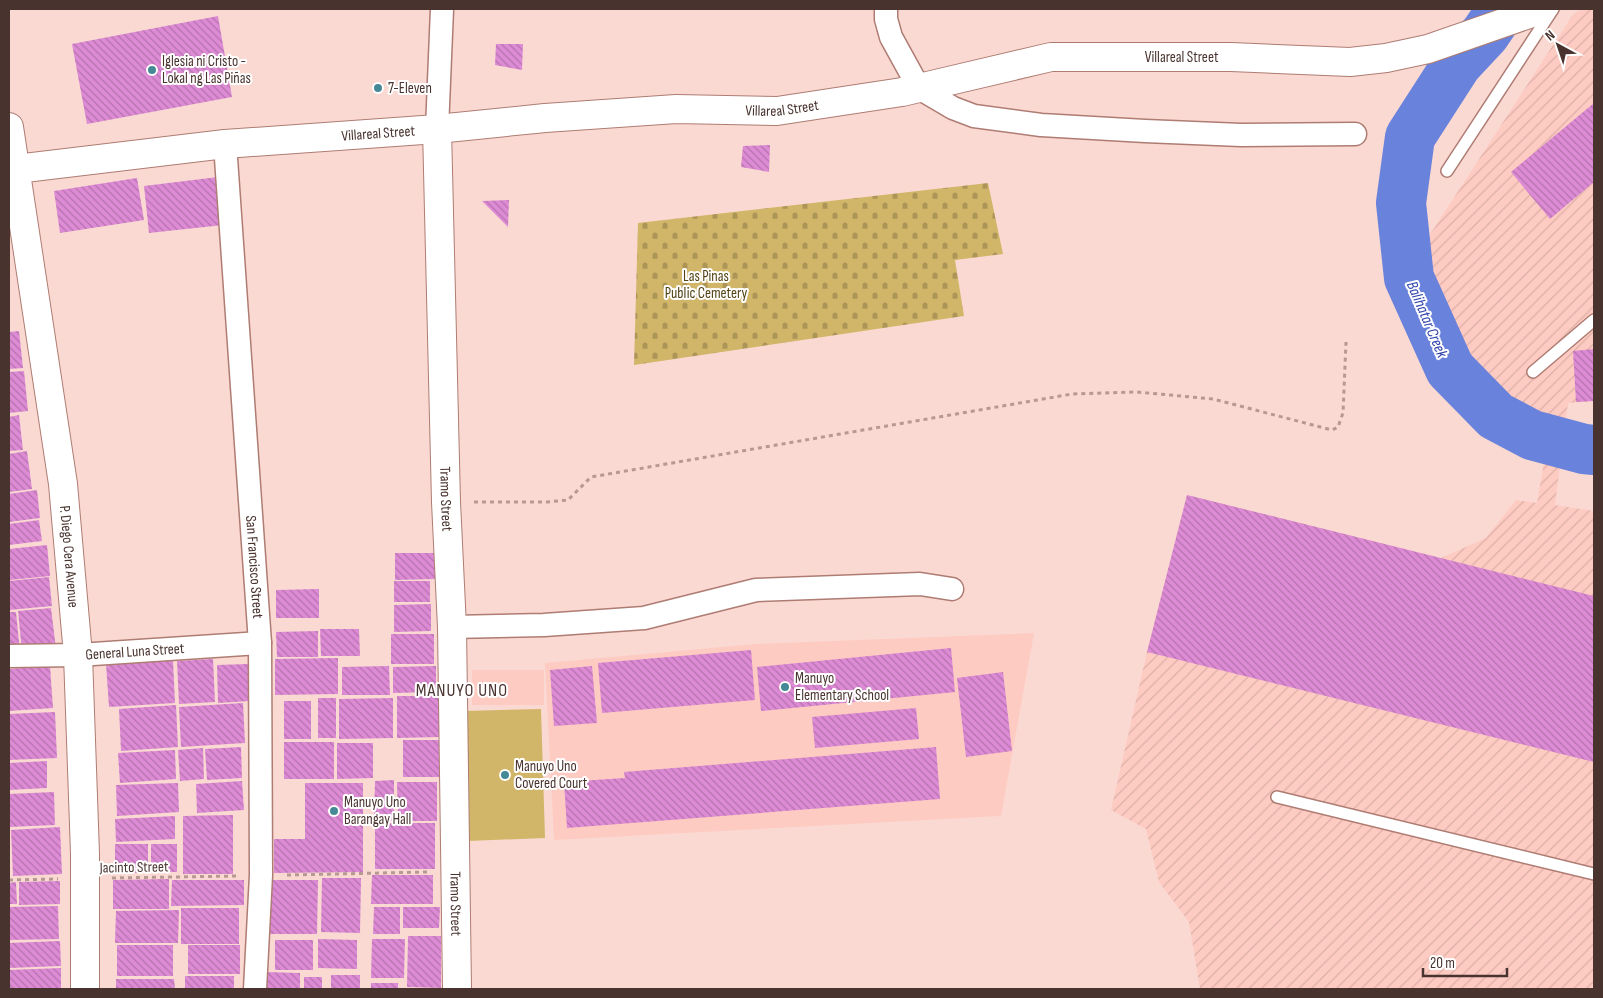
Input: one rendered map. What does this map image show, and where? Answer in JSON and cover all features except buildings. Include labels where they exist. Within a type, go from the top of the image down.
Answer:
[{"type":"street","name":"Tramo Street","points":[[442,9],[437,129],[446,502],[452,627],[457,989]]},
{"type":"street","points":[[886,9],[886,19],[891,37],[919,88],[962,112],[974,116],[1009,122],[1135,131],[1231,135],[1355,134]]},
{"type":"street","name":"Villareal Street","points":[[12,170],[225,144],[437,129],[546,118],[676,109],[777,111],[902,92],[1051,57],[1230,58],[1350,62],[1386,58],[1428,49],[1540,11]]},
{"type":"street","name":"P. Diego Cera Avenue","points":[[9,127],[12,170],[63,484],[78,655],[85,879],[86,989]]},
{"type":"street","name":"San Francisco Street","points":[[225,144],[260,643],[261,876],[255,989]]},
{"type":"street","points":[[452,627],[544,625],[644,618],[756,590],[920,584],[952,589]]},
{"type":"street","name":"General Luna Street","points":[[9,656],[78,655],[260,643]]},
{"type":"lane","points":[[1447,171],[1540,11]]},
{"type":"lane","points":[[1532,372],[1594,320]]},
{"type":"lane","points":[[1277,797],[1594,874]]},
{"type":"path","points":[[446,502],[547,502],[568,500],[592,478],[1072,394],[1138,392],[1213,399],[1332,430],[1338,427],[1343,412],[1346,342]]},
{"type":"path","name":"Jacinto Street","points":[[9,880],[455,871]]},
{"type":"shaded area","points":[[1581,9],[1594,9],[1594,401],[1568,403],[1555,505],[1594,511],[1594,989],[1200,989],[1189,922],[1159,882],[1146,829],[1111,810],[1147,652],[1187,495],[1441,558],[1486,538],[1516,500],[1537,503],[1552,417],[1505,401],[1484,382],[1461,352],[1435,296],[1427,239],[1572,16]]},
{"type":"shaded area","points":[[1034,633],[1001,816],[554,840],[545,663],[756,644]]},
{"type":"shaded area","points":[[472,670],[544,670],[544,705],[472,705]]},
{"type":"green space","name":"Las Pinas Public Cemetery","points":[[988,183],[1003,254],[955,260],[964,316],[634,365],[638,223]]},
{"type":"green space","name":"Manuyo Uno Covered Court","points":[[541,709],[545,838],[468,841],[464,711]]},
{"type":"waterway","name":"Balihatar Creek","points":[[1502,9],[1485,34],[1457,64],[1410,137],[1401,203],[1409,278],[1450,369],[1496,416],[1532,435],[1594,450]]},
{"type":"place","name":"Iglesia ni Cristo - Lokal ng Las Piñas","points":[[152,70]]},
{"type":"place","name":"7-Eleven","points":[[378,88]]},
{"type":"place","name":"Manuyo Elementary School","points":[[785,687]]},
{"type":"place","name":"Manuyo Uno Covered Court","points":[[505,775]]},
{"type":"place","name":"Manuyo Uno Barangay Hall","points":[[334,811]]},
{"type":"district","name":"MANUYO UNO","points":[[462,690]]}]
